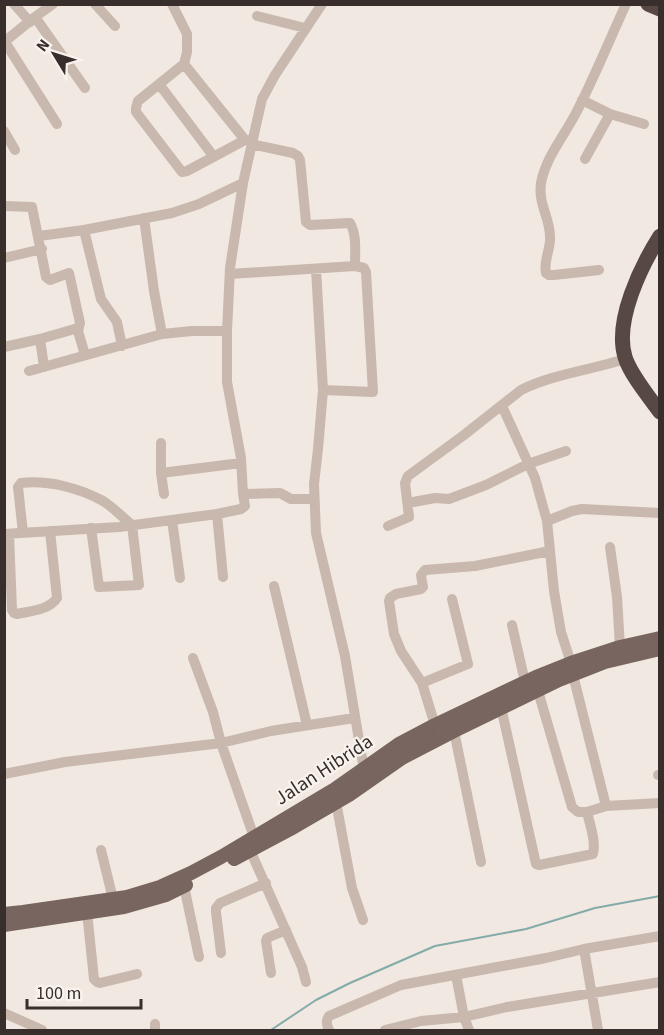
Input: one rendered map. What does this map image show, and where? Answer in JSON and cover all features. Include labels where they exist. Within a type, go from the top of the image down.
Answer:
[{"type":"highway","points":[[648,4],[660,9]]},
{"type":"highway","points":[[660,236],[631,293],[622,343],[625,359],[660,412]]},
{"type":"main road","name":"Jalan Hibrida","points":[[4,914],[26,917],[127,897],[160,887],[269,834],[399,744],[435,725],[525,682],[572,669],[620,647],[660,638]]},
{"type":"main road","points":[[269,834],[336,802],[402,758],[454,730],[538,691],[572,669],[660,649]]},
{"type":"main road","points":[[4,925],[26,917],[124,907],[166,895],[252,843]]},
{"type":"street","points":[[14,4],[32,19],[85,88]]},
{"type":"street","points":[[53,4],[5,42],[57,124]]},
{"type":"street","points":[[95,4],[115,26]]},
{"type":"street","points":[[172,4],[187,34],[187,52],[184,63],[138,101],[136,112],[180,171],[185,172],[250,141]]},
{"type":"street","points":[[50,531],[57,598],[49,606],[14,613],[7,534],[132,525],[217,514],[245,506],[242,463],[227,382],[230,274],[243,183],[250,141],[262,99],[322,4]]},
{"type":"street","points":[[599,270],[554,275],[546,273],[551,243],[550,229],[540,194],[544,168],[582,100],[626,4]]},
{"type":"street","points":[[257,16],[305,28]]},
{"type":"street","points":[[184,63],[250,141],[298,156],[306,222],[310,225],[350,223],[354,239],[355,266]]},
{"type":"street","points":[[159,84],[214,157]]},
{"type":"street","points":[[582,100],[610,114],[644,124]]},
{"type":"street","points":[[585,159],[610,114]]},
{"type":"street","points":[[4,130],[15,150]]},
{"type":"street","points":[[39,236],[84,230],[183,210],[243,183]]},
{"type":"street","points":[[4,206],[32,207],[48,279],[69,273],[80,322],[78,331],[85,355]]},
{"type":"street","points":[[144,218],[162,334]]},
{"type":"street","points":[[84,230],[100,300],[117,322],[122,346]]},
{"type":"street","points":[[4,258],[42,249]]},
{"type":"street","points":[[230,274],[355,266],[364,268],[373,392],[323,390]]},
{"type":"street","points":[[316,269],[323,390],[313,499],[316,533],[345,656],[364,770]]},
{"type":"street","points":[[4,347],[78,328]]},
{"type":"street","points":[[29,371],[162,334],[227,331]]},
{"type":"street","points":[[40,339],[44,367]]},
{"type":"street","points":[[388,526],[408,519],[410,516],[405,483],[408,476],[456,442],[521,390],[531,385],[625,359]]},
{"type":"street","points":[[502,405],[535,478],[547,521],[561,632],[606,806]]},
{"type":"street","points":[[161,443],[164,494]]},
{"type":"street","points":[[408,503],[435,498],[449,499],[486,485],[528,464],[566,451]]},
{"type":"street","points":[[161,473],[242,463]]},
{"type":"street","points":[[23,533],[18,487],[21,483],[33,482],[76,489],[104,502],[132,525],[139,585],[99,587],[91,528]]},
{"type":"street","points":[[243,494],[280,493],[291,499],[313,499]]},
{"type":"street","points":[[547,521],[582,509],[660,513]]},
{"type":"street","points":[[217,514],[223,577]]},
{"type":"street","points":[[171,520],[180,578]]},
{"type":"street","points":[[610,547],[620,647]]},
{"type":"street","points":[[435,725],[422,683],[401,651],[394,634],[389,601],[391,597],[421,589],[423,587],[421,575],[425,570],[475,566],[550,551]]},
{"type":"street","points":[[274,586],[307,725]]},
{"type":"street","points":[[422,683],[468,664],[452,599]]},
{"type":"street","points":[[512,625],[525,682]]},
{"type":"street","points":[[193,658],[213,712],[252,843],[306,982]]},
{"type":"street","points":[[538,691],[572,807],[578,812],[587,812],[606,806],[660,803]]},
{"type":"street","points":[[501,707],[538,865],[593,854],[595,850],[587,812]]},
{"type":"street","points":[[4,774],[93,758],[221,743],[271,731],[354,718]]},
{"type":"street","points":[[454,730],[481,862]]},
{"type":"street","points":[[336,802],[352,888],[363,920]]},
{"type":"street","points":[[101,850],[113,899]]},
{"type":"street","points":[[221,953],[216,908],[220,903],[266,883]]},
{"type":"street","points":[[184,886],[199,957]]},
{"type":"street","points":[[87,912],[94,979],[97,982],[106,982],[137,974]]},
{"type":"street","points":[[271,973],[267,938],[286,930]]},
{"type":"street","points":[[329,1030],[326,1023],[328,1016],[401,985],[660,936]]},
{"type":"street","points":[[584,949],[598,1030]]},
{"type":"street","points":[[456,975],[464,1017],[469,1030]]},
{"type":"street","points":[[385,1030],[421,1021],[464,1017],[507,1007],[660,982]]},
{"type":"street","points":[[4,1013],[42,1030]]},
{"type":"waterway","points":[[271,1030],[316,1000],[435,946],[526,929],[595,908],[660,896]]}]
